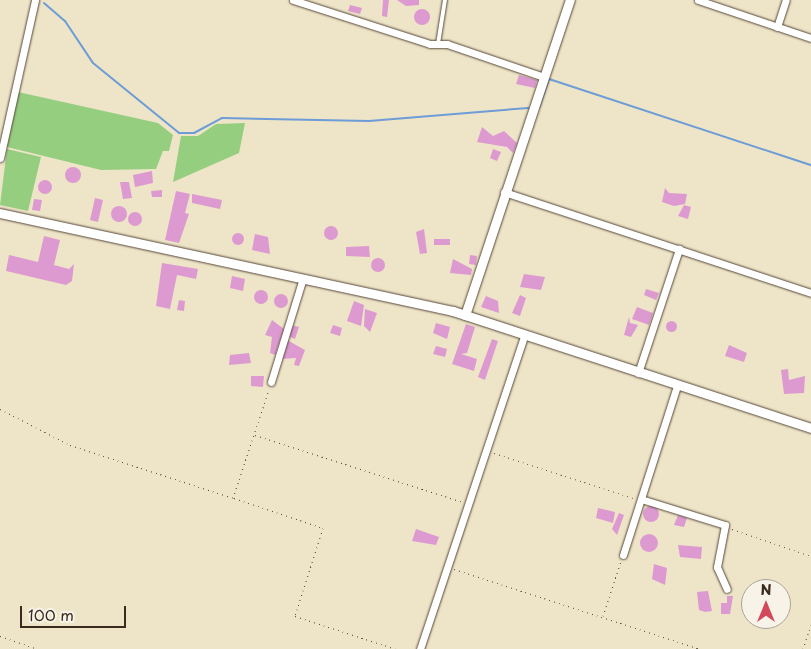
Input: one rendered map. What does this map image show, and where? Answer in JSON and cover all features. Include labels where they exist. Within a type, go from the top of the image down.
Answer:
[{"type":"street","points":[[0,158],[35,0]]},
{"type":"street","points":[[293,0],[544,77]]},
{"type":"street","points":[[464,314],[570,0]]},
{"type":"street","points":[[698,0],[811,38]]},
{"type":"street","points":[[777,27],[786,0]]},
{"type":"street","points":[[504,192],[811,293]]},
{"type":"street","points":[[0,214],[302,282],[464,314],[524,336],[811,428]]},
{"type":"street","points":[[638,373],[679,249]]},
{"type":"street","points":[[271,382],[302,282]]},
{"type":"street","points":[[420,649],[524,336]]},
{"type":"street","points":[[623,555],[677,386]]},
{"type":"street","points":[[641,500],[725,525],[717,567],[727,589]]},
{"type":"lane","points":[[438,44],[445,0]]},
{"type":"path","points":[[233,498],[271,382]]},
{"type":"path","points":[[0,409],[70,445],[323,528],[294,616],[396,649]]},
{"type":"path","points":[[254,434],[468,503]]},
{"type":"path","points":[[485,450],[641,500]]},
{"type":"path","points":[[725,525],[811,556]]},
{"type":"path","points":[[603,617],[623,555]]},
{"type":"path","points":[[447,566],[700,649]]},
{"type":"path","points":[[803,649],[811,625]]},
{"type":"path","points":[[0,636],[38,649]]},
{"type":"green space","points":[[18,92],[158,123],[173,135],[169,151],[163,151],[156,169],[101,170],[7,147]]},
{"type":"green space","points":[[245,123],[239,153],[173,182],[181,136],[198,136],[216,124]]},
{"type":"green space","points":[[7,149],[41,157],[28,211],[0,205]]},
{"type":"building","points":[[383,0],[389,0],[387,17],[382,16]]},
{"type":"building","points":[[397,0],[419,0],[419,5],[406,6]]},
{"type":"building","points":[[350,5],[362,8],[360,14],[348,11]]},
{"type":"building","points":[[419,9],[425,9],[430,14],[428,23],[419,25],[414,20],[414,14]]},
{"type":"building","points":[[519,75],[537,80],[535,88],[516,84]]},
{"type":"building","points":[[482,127],[493,136],[504,131],[517,143],[513,153],[507,147],[477,142]]},
{"type":"building","points":[[493,149],[501,152],[497,161],[490,158]]},
{"type":"building","points":[[73,167],[79,169],[81,175],[79,181],[73,183],[67,181],[65,175],[67,169]]},
{"type":"building","points":[[152,171],[153,183],[135,187],[133,175]]},
{"type":"building","points":[[42,180],[48,180],[52,187],[48,194],[42,194],[38,190],[38,184]]},
{"type":"building","points":[[120,182],[129,182],[132,198],[123,199]]},
{"type":"building","points":[[665,188],[669,193],[687,194],[685,204],[674,206],[662,202]]},
{"type":"building","points":[[162,190],[162,197],[152,197],[151,191]]},
{"type":"building","points":[[176,191],[190,194],[185,213],[189,214],[179,243],[165,240]]},
{"type":"building","points":[[192,194],[222,200],[220,209],[192,203]]},
{"type":"building","points":[[95,198],[103,200],[98,222],[90,220]]},
{"type":"building","points":[[34,199],[42,200],[40,211],[32,210]]},
{"type":"building","points":[[684,205],[691,207],[688,219],[678,216]]},
{"type":"building","points":[[116,206],[122,206],[127,211],[125,220],[116,222],[111,217],[111,211]]},
{"type":"building","points":[[135,212],[140,214],[142,219],[140,224],[135,226],[130,224],[128,219],[130,214]]},
{"type":"building","points":[[331,226],[336,228],[338,233],[336,238],[331,240],[326,238],[324,233],[326,228]]},
{"type":"building","points":[[424,229],[427,253],[420,254],[416,232]]},
{"type":"building","points":[[240,233],[243,234],[243,244],[236,245],[233,244],[232,237],[233,234]]},
{"type":"building","points":[[255,234],[268,237],[270,254],[252,250]]},
{"type":"building","points":[[44,236],[60,240],[54,265],[69,269],[74,264],[72,281],[66,285],[6,271],[9,255],[38,262]]},
{"type":"building","points":[[434,239],[450,239],[450,245],[434,245]]},
{"type":"building","points":[[369,246],[370,257],[346,256],[346,247]]},
{"type":"building","points":[[470,255],[477,256],[476,265],[469,264]]},
{"type":"building","points":[[378,258],[383,260],[385,265],[383,270],[378,272],[373,270],[371,265],[373,260]]},
{"type":"building","points":[[453,259],[472,269],[471,275],[450,273]]},
{"type":"building","points":[[162,263],[198,269],[196,279],[177,275],[170,309],[156,306]]},
{"type":"building","points":[[524,274],[545,277],[541,290],[520,287]]},
{"type":"building","points":[[232,276],[245,279],[243,291],[230,288]]},
{"type":"building","points":[[646,289],[659,293],[656,300],[644,295]]},
{"type":"building","points":[[261,290],[266,292],[268,297],[266,302],[261,304],[256,302],[254,297],[256,292]]},
{"type":"building","points":[[281,294],[286,296],[288,301],[286,306],[281,308],[276,306],[274,301],[276,296]]},
{"type":"building","points":[[520,295],[526,298],[520,316],[512,313]]},
{"type":"building","points":[[486,296],[498,301],[499,313],[481,307]]},
{"type":"building","points":[[179,300],[185,301],[184,311],[177,310]]},
{"type":"building","points":[[354,301],[364,305],[361,326],[347,321]]},
{"type":"building","points":[[637,307],[653,313],[649,325],[632,319]]},
{"type":"building","points":[[365,309],[377,313],[370,332],[364,326]]},
{"type":"building","points":[[629,317],[630,323],[638,325],[631,337],[624,335]]},
{"type":"building","points":[[272,320],[284,329],[275,355],[270,353],[272,337],[265,335]]},
{"type":"building","points":[[671,320],[677,326],[671,332],[665,326]]},
{"type":"building","points":[[436,323],[450,327],[447,339],[433,333]]},
{"type":"building","points":[[466,324],[475,327],[467,353],[461,354],[477,359],[474,371],[452,364]]},
{"type":"building","points":[[291,325],[299,327],[295,339],[287,336]]},
{"type":"building","points":[[333,325],[342,328],[340,336],[330,333]]},
{"type":"building","points":[[492,339],[498,341],[485,380],[478,377]]},
{"type":"building","points":[[287,340],[305,350],[299,366],[294,365],[296,358],[282,359]]},
{"type":"building","points":[[729,345],[747,353],[744,362],[725,356]]},
{"type":"building","points":[[436,346],[447,349],[445,357],[433,354]]},
{"type":"building","points":[[249,353],[251,363],[229,365],[230,355]]},
{"type":"building","points":[[788,369],[789,380],[805,376],[804,393],[784,394],[781,370]]},
{"type":"building","points":[[251,376],[264,376],[263,387],[251,386]]},
{"type":"building","points":[[651,506],[659,514],[651,522],[643,514]]},
{"type":"building","points":[[598,508],[615,512],[613,523],[596,518]]},
{"type":"building","points":[[619,513],[624,515],[617,535],[612,529]]},
{"type":"building","points":[[678,515],[687,518],[684,527],[674,525]]},
{"type":"building","points":[[416,529],[439,537],[436,545],[412,541]]},
{"type":"building","points":[[649,534],[655,537],[658,543],[655,549],[649,552],[643,549],[640,543],[643,537]]},
{"type":"building","points":[[678,545],[702,547],[701,559],[680,557]]},
{"type":"building","points":[[654,564],[667,568],[665,585],[652,579]]},
{"type":"building","points":[[708,591],[712,611],[705,612],[699,610],[697,592]]},
{"type":"building","points":[[727,596],[733,596],[730,614],[721,614],[721,603],[727,603]]},
{"type":"waterway","points":[[44,3],[65,21],[93,63],[179,133],[194,133],[222,118],[369,121],[528,108]]},
{"type":"waterway","points":[[539,108],[549,79],[811,165]]}]
